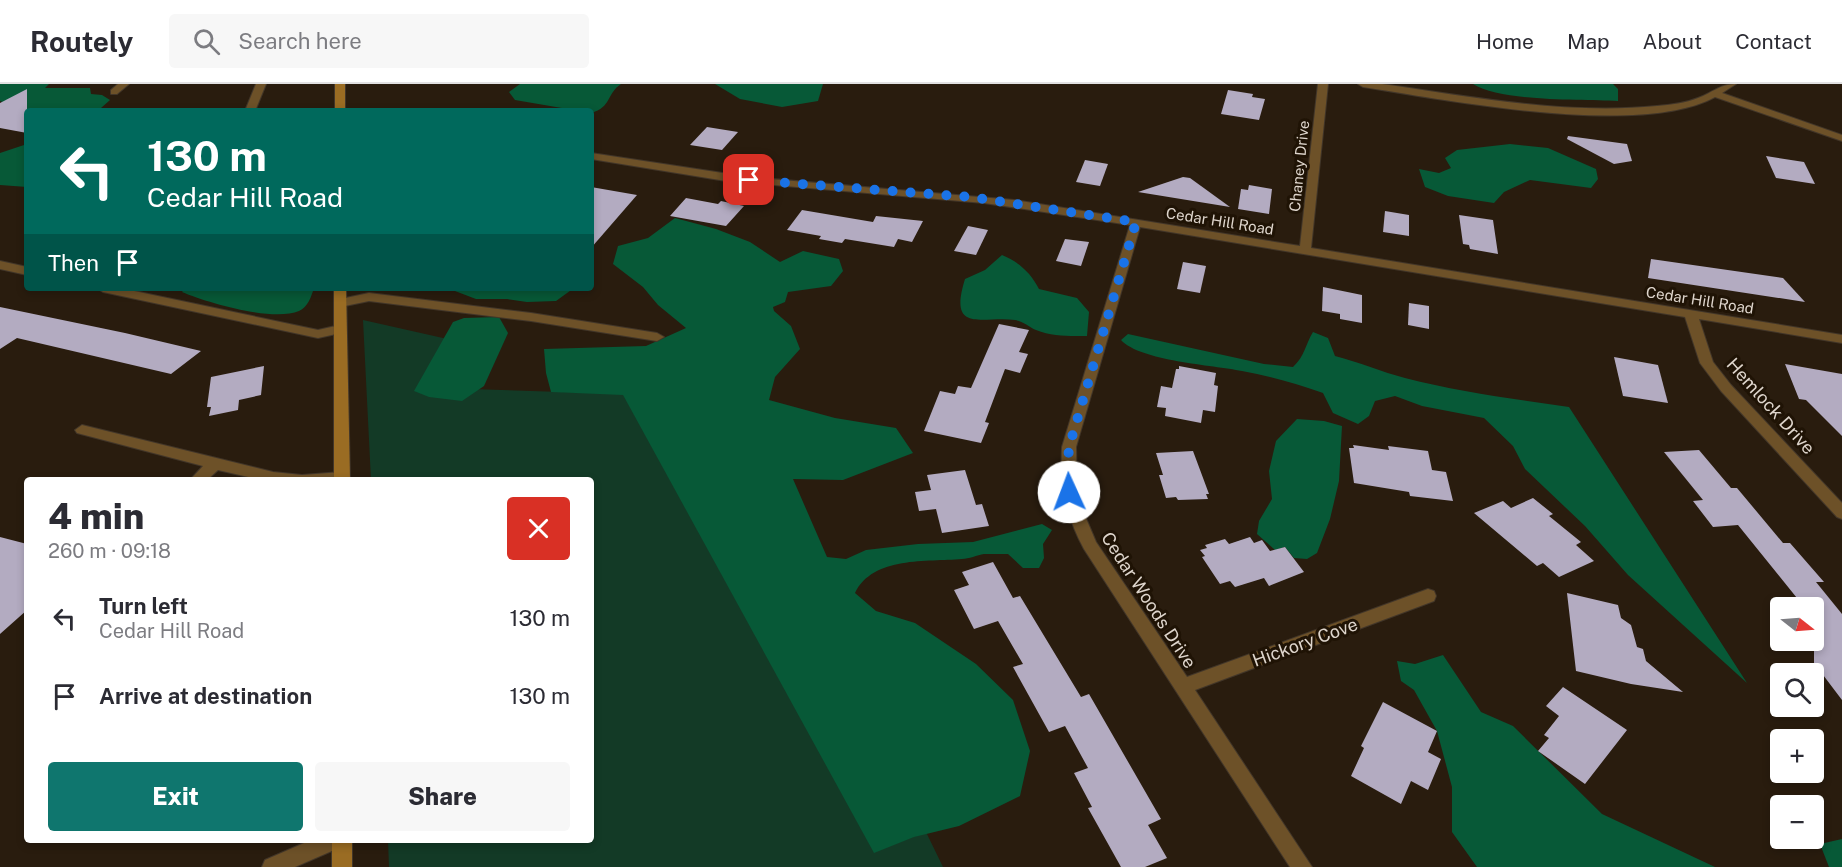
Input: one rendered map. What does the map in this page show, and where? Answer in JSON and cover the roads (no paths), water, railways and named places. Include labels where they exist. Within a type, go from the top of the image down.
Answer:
[{"type":"main road","points":[[340,84],[340,108]]},
{"type":"main road","points":[[340,291],[342,477]]},
{"type":"main road","points":[[342,843],[342,867]]},
{"type":"street","points":[[114,92],[124,84]]},
{"type":"street","points":[[251,108],[261,84]]},
{"type":"street","name":"Chaney Drive","points":[[1305,251],[1323,84]]},
{"type":"street","points":[[1363,84],[1525,106],[1597,112],[1653,110],[1680,106],[1719,95],[1731,84]]},
{"type":"street","points":[[1719,95],[1842,138]]},
{"type":"street","name":"Cedar Hill Road","points":[[594,157],[689,173],[774,183],[894,190],[978,198],[1842,339]]},
{"type":"street","name":"Cedar Woods Drive","points":[[1136,222],[1069,447],[1067,476],[1073,508],[1089,545],[1302,867]]},
{"type":"street","points":[[0,266],[24,270]]},
{"type":"street","points":[[117,291],[318,334],[340,329]]},
{"type":"street","points":[[340,303],[369,297],[531,317],[657,337]]},
{"type":"street","name":"Hemlock Drive","points":[[1690,313],[1700,347],[1713,371],[1842,513]]},
{"type":"street","points":[[82,430],[273,477]]},
{"type":"street","points":[[201,477],[215,464]]},
{"type":"street","name":"Hickory Cove","points":[[1182,687],[1428,596]]},
{"type":"street","points":[[272,867],[327,843]]}]
